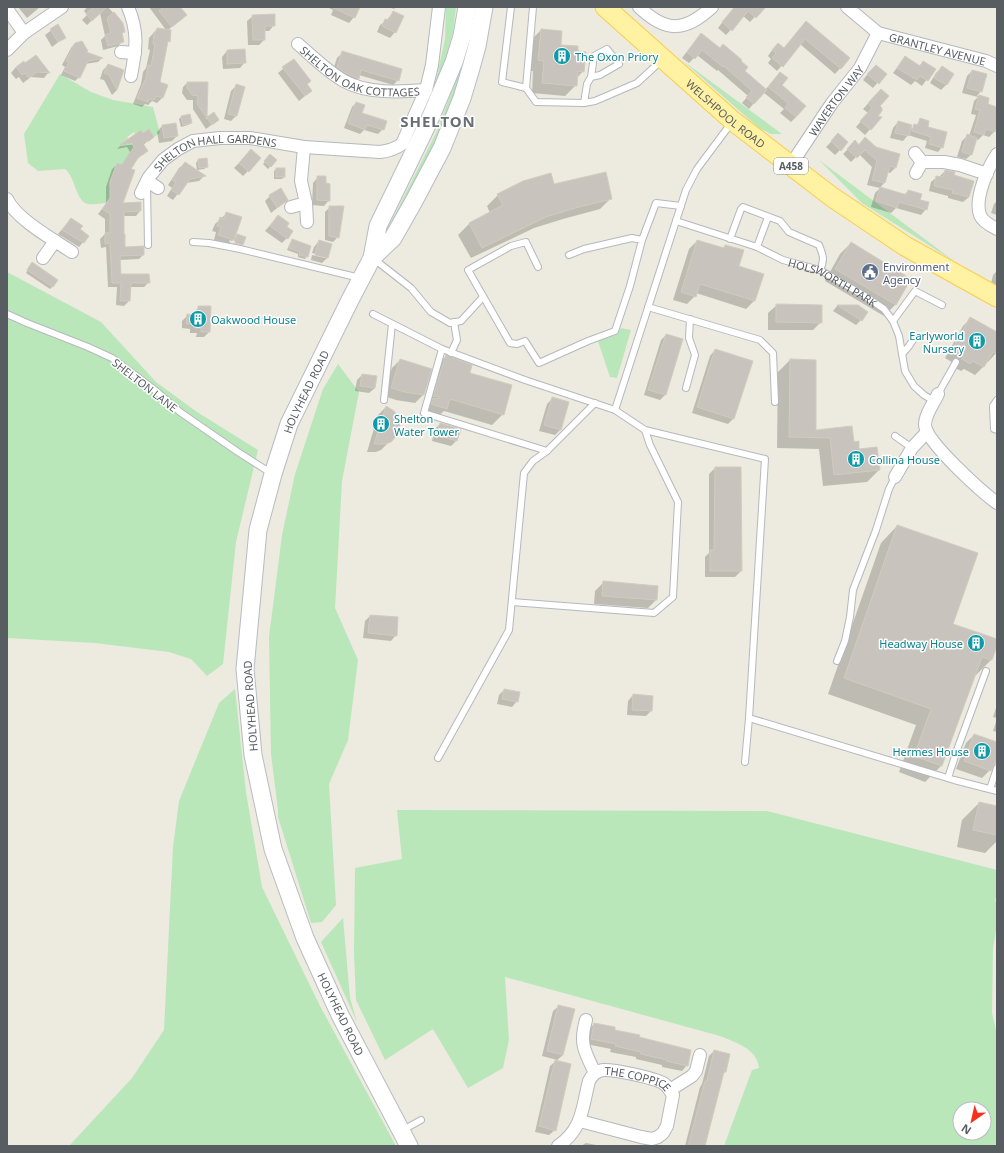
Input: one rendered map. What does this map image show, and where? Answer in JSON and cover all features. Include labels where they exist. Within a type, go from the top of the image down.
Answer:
[{"type":"main road","name":"HOLYHEAD ROAD","points":[[409,1146],[340,1015],[305,938],[273,849],[253,754],[245,669],[258,530],[273,474],[289,424],[372,258],[378,226],[429,122],[454,62],[462,36],[467,7]]},
{"type":"main road","name":"HOLYHEAD ROAD","points":[[372,258],[393,238],[442,148],[462,98],[471,68],[479,39],[484,7]]},
{"type":"main road","name":"WELSHPOOL ROAD","points":[[605,7],[733,121],[832,198],[905,246],[997,297]]},
{"type":"street","points":[[7,50],[24,33],[62,7]]},
{"type":"street","points":[[128,7],[135,28],[135,54],[131,76]]},
{"type":"street","points":[[426,90],[432,65],[439,7]]},
{"type":"street","points":[[639,7],[657,21],[669,26],[677,27],[696,21],[712,7]]},
{"type":"street","points":[[846,7],[878,33]]},
{"type":"street","points":[[7,9],[24,33]]},
{"type":"street","name":"GRANTLEY AVENUE","points":[[878,33],[986,61],[997,66]]},
{"type":"street","name":"WAVERTON WAY","points":[[790,166],[832,104],[860,68],[878,33]]},
{"type":"street","name":"SHELTON OAK COTTAGES","points":[[298,44],[320,64],[345,82],[383,92],[426,90]]},
{"type":"street","points":[[121,52],[135,54]]},
{"type":"street","name":"SHELTON HALL GARDENS","points":[[141,193],[155,169],[163,160],[178,149],[194,141],[220,138],[250,138],[304,147],[380,152],[390,151],[402,144],[426,90]]},
{"type":"street","points":[[304,147],[301,181],[306,203],[308,222]]},
{"type":"street","points":[[997,154],[991,164],[979,198],[980,215],[985,221],[997,228]]},
{"type":"street","points":[[916,173],[918,157],[960,165],[987,174]]},
{"type":"street","points":[[147,182],[158,188]]},
{"type":"street","points":[[7,199],[14,210],[22,218],[72,252]]},
{"type":"street","points":[[291,207],[306,203]]},
{"type":"street","points":[[43,258],[55,241]]},
{"type":"street","points":[[936,398],[927,416],[925,425],[927,432],[957,468],[981,491],[997,503]]},
{"type":"street","points":[[895,478],[912,448],[927,432]]},
{"type":"street","points":[[586,1020],[582,1032],[582,1040],[595,1073]]},
{"type":"street","points":[[670,1090],[692,1076],[696,1071],[700,1055]]},
{"type":"street","name":"THE COPPICE","points":[[558,1146],[571,1136],[580,1121],[589,1081],[595,1073],[602,1070],[609,1070],[634,1075],[662,1083],[673,1095],[667,1126],[663,1133],[652,1139],[580,1121]]},
{"type":"lane","points":[[511,7],[502,82],[526,88],[536,102],[584,103],[595,101],[637,84],[663,59]]},
{"type":"lane","points":[[526,88],[533,7]]},
{"type":"lane","points":[[584,103],[587,84],[591,77],[594,56],[607,49],[619,64],[600,75],[591,77]]},
{"type":"lane","points":[[614,410],[686,190],[697,169],[733,121]]},
{"type":"lane","points":[[147,182],[148,245]]},
{"type":"lane","points":[[538,267],[526,242],[511,246],[468,270],[510,343],[517,344],[525,341],[539,363],[614,331],[630,286],[642,240],[656,203],[681,206]]},
{"type":"lane","points":[[730,239],[741,209],[744,207],[780,221],[789,232],[819,245],[824,262],[820,270]]},
{"type":"lane","points":[[757,247],[768,217]]},
{"type":"lane","name":"HOLSWORTH PARK","points":[[676,221],[757,247],[783,260],[820,270],[865,296],[884,309],[893,322],[899,336],[905,371],[910,381],[924,395],[936,398]]},
{"type":"lane","points":[[570,255],[584,249],[632,238],[642,240]]},
{"type":"lane","points":[[193,242],[209,243],[240,249],[362,279]]},
{"type":"lane","points":[[372,258],[411,288],[430,312],[450,323],[461,321],[483,297]]},
{"type":"lane","points":[[893,322],[914,291],[942,305]]},
{"type":"lane","points":[[648,307],[760,340],[773,353],[774,402]]},
{"type":"lane","name":"SHELTON LANE","points":[[7,314],[112,358],[156,391],[180,412],[273,474]]},
{"type":"lane","points":[[373,314],[450,353],[614,410],[645,430],[765,459],[745,762]]},
{"type":"lane","points":[[686,388],[695,355],[689,338],[690,319]]},
{"type":"lane","points":[[450,353],[457,340],[454,322]]},
{"type":"lane","points":[[384,400],[392,324]]},
{"type":"lane","points":[[902,354],[915,337]]},
{"type":"lane","points":[[442,349],[424,413],[547,451]]},
{"type":"lane","points":[[936,398],[956,362]]},
{"type":"lane","points":[[997,400],[993,406],[994,429],[997,430]]},
{"type":"lane","points":[[438,758],[509,630],[524,473],[533,461],[547,451],[595,404]]},
{"type":"lane","points":[[512,602],[654,613],[673,598],[678,502],[650,444],[645,430]]},
{"type":"lane","points":[[895,436],[912,448]]},
{"type":"lane","points":[[838,661],[845,641],[850,617],[853,590],[876,530],[889,489],[895,478]]},
{"type":"lane","points":[[951,779],[957,750],[986,671]]},
{"type":"lane","points":[[749,718],[951,779],[997,791]]},
{"type":"lane","points":[[990,789],[997,768]]},
{"type":"lane","points":[[402,1131],[421,1120]]},
{"type":"green space","points":[[446,7],[456,7],[453,32],[436,92],[434,90],[445,39]]},
{"type":"green space","points":[[470,44],[446,127],[386,235],[386,232],[436,133]]},
{"type":"green space","points":[[683,61],[782,134],[771,134],[759,128]]},
{"type":"green space","points":[[60,74],[91,92],[113,100],[153,107],[160,133],[154,137],[148,129],[143,133],[141,130],[135,134],[134,132],[127,137],[140,156],[123,166],[117,164],[114,170],[117,171],[112,175],[109,183],[118,186],[111,202],[88,204],[81,199],[71,177],[65,169],[38,171],[28,163],[24,134]]},
{"type":"green space","points":[[819,160],[954,261],[862,203]]},
{"type":"green space","points":[[7,272],[101,322],[156,382],[197,412],[258,450],[236,542],[223,664],[207,676],[191,659],[169,652],[95,643],[7,638]]},
{"type":"green space","points":[[621,328],[631,330],[617,378],[610,377],[598,341],[616,335]]},
{"type":"green space","points":[[338,364],[359,392],[342,481],[335,608],[358,660],[348,740],[329,784],[336,905],[322,922],[311,923],[278,817],[271,754],[269,637],[282,535],[295,474],[323,389]]},
{"type":"green space","points":[[235,689],[246,792],[262,887],[320,1006],[396,1146],[69,1146],[132,1078],[164,1030],[173,847],[179,801],[219,703]]},
{"type":"green space","points":[[397,810],[767,811],[997,870],[997,892],[995,901],[997,902],[997,925],[993,948],[992,1013],[997,1034],[997,1146],[724,1146],[752,1070],[759,1068],[754,1056],[745,1047],[720,1036],[505,977],[509,1040],[503,1068],[468,1088],[433,1029],[385,1060],[356,1000],[354,953],[355,868],[402,859]]},
{"type":"green space","points":[[343,918],[350,998],[357,1022],[321,942]]},
{"type":"building","points":[[94,7],[107,7],[92,21],[86,14]]},
{"type":"building","points":[[164,7],[180,7],[187,15],[172,27],[159,11]]},
{"type":"building","points":[[331,7],[360,7],[355,18]]},
{"type":"building","points":[[735,7],[766,7],[756,18],[748,11],[732,31],[722,22]]},
{"type":"building","points":[[393,11],[404,16],[396,33],[382,26],[385,19],[389,20]]},
{"type":"building","points":[[114,12],[123,23],[125,32],[122,33],[124,42],[108,46],[105,35],[111,33],[107,18]]},
{"type":"building","points":[[275,14],[275,26],[265,26],[265,40],[253,40],[252,15]]},
{"type":"building","points":[[806,21],[850,58],[841,69],[805,39],[783,67],[772,58],[776,53],[772,50],[778,43],[784,48]]},
{"type":"building","points":[[58,24],[66,38],[58,42],[50,29]]},
{"type":"building","points":[[157,28],[171,30],[170,42],[168,41],[160,82],[168,85],[163,98],[156,96],[154,100],[149,99],[148,102],[137,98],[146,78],[148,65],[151,66],[155,45],[153,44],[154,32],[156,32]]},
{"type":"building","name":"The Oxon Priory","points":[[541,29],[562,31],[561,45],[578,46],[578,51],[586,52],[584,72],[578,71],[577,86],[542,83],[544,61],[538,60]]},
{"type":"building","points":[[701,33],[720,48],[723,44],[742,60],[741,61],[748,67],[745,71],[767,90],[754,104],[746,97],[752,91],[724,66],[723,67],[702,50],[695,59],[687,52]]},
{"type":"building","points":[[82,41],[88,51],[86,52],[103,58],[88,61],[80,78],[64,71],[69,62],[66,61],[75,43]]},
{"type":"building","points":[[245,49],[246,63],[227,64],[227,50]]},
{"type":"building","points":[[342,51],[402,69],[399,81],[361,70],[359,79],[342,71],[337,67]]},
{"type":"building","points":[[36,55],[50,73],[37,72],[29,78],[25,73],[22,75],[16,67],[24,61],[25,63]]},
{"type":"building","points":[[905,56],[920,66],[923,61],[936,69],[928,81],[920,76],[917,80],[897,68]]},
{"type":"building","points":[[294,59],[311,81],[307,84],[312,91],[305,96],[282,67]]},
{"type":"building","points":[[108,64],[124,70],[117,90],[109,75],[104,73]]},
{"type":"building","points":[[876,65],[887,74],[879,84],[867,74]]},
{"type":"building","points":[[942,66],[954,74],[947,85],[934,78]]},
{"type":"building","points":[[972,70],[987,74],[982,92],[967,88]]},
{"type":"building","points":[[780,72],[788,78],[782,85],[806,106],[796,117],[785,108],[788,103],[768,87]]},
{"type":"building","points":[[187,82],[208,82],[207,117],[214,112],[219,120],[212,125],[197,104],[198,96],[192,95],[187,88]]},
{"type":"building","points":[[236,84],[245,87],[237,116],[228,114]]},
{"type":"building","points":[[881,89],[889,96],[880,106],[882,111],[878,116],[882,117],[871,130],[860,121],[872,108],[868,103]]},
{"type":"building","points":[[979,95],[989,98],[988,104],[997,107],[997,126],[995,132],[986,129],[984,135],[974,132],[980,110],[975,109]]},
{"type":"building","points":[[356,102],[365,105],[362,113],[387,121],[384,130],[367,125],[365,130],[348,123]]},
{"type":"building","points":[[190,114],[192,123],[183,125],[181,116]]},
{"type":"building","points":[[920,118],[929,121],[928,127],[947,132],[943,148],[929,144],[931,137],[912,131],[914,124],[918,125]]},
{"type":"building","points":[[898,121],[912,125],[909,136],[895,133]]},
{"type":"building","points":[[176,123],[178,136],[164,138],[162,125]]},
{"type":"building","points":[[149,129],[154,137],[149,141],[142,142],[148,151],[138,158],[131,169],[135,170],[123,203],[141,202],[141,211],[124,212],[124,235],[125,234],[125,247],[144,246],[144,255],[120,256],[121,274],[149,274],[150,283],[131,283],[130,301],[120,301],[121,283],[112,283],[110,243],[105,244],[105,233],[110,233],[110,214],[102,209],[110,198],[110,182],[117,163],[122,165],[134,147],[132,143],[120,145],[141,130],[143,133]]},
{"type":"building","points":[[838,133],[848,142],[841,151],[831,141]]},
{"type":"building","points":[[967,134],[977,138],[972,155],[962,152]]},
{"type":"building","points":[[865,137],[876,147],[900,154],[896,168],[890,166],[885,183],[872,180],[877,161],[865,150],[857,158],[847,149],[855,140],[859,145]]},
{"type":"building","points":[[251,149],[261,158],[249,172],[239,163]]},
{"type":"building","points":[[270,154],[277,160],[271,167],[264,161]]},
{"type":"building","points":[[207,158],[208,167],[199,168],[198,159]]},
{"type":"building","points":[[185,162],[206,176],[190,179],[179,195],[171,190],[176,182],[172,180]]},
{"type":"building","points":[[276,168],[285,168],[285,177],[276,177]]},
{"type":"building","points":[[945,170],[955,172],[954,175],[974,181],[969,197],[952,193],[953,190],[934,186],[936,176],[943,177]]},
{"type":"building","points":[[606,172],[612,199],[546,217],[482,248],[469,223],[503,205],[497,194],[523,181],[551,173],[554,184]]},
{"type":"building","points":[[317,176],[326,176],[326,183],[330,184],[330,201],[317,200]]},
{"type":"building","points":[[880,187],[907,195],[908,190],[922,194],[920,200],[929,202],[927,210],[899,202],[897,208],[876,201]]},
{"type":"building","points":[[281,188],[288,200],[277,208],[269,195]]},
{"type":"building","points":[[329,206],[344,206],[339,238],[329,236]]},
{"type":"building","points":[[226,212],[242,217],[234,240],[218,235],[221,227],[217,226],[220,217],[224,219]]},
{"type":"building","points":[[278,215],[289,223],[287,227],[293,231],[288,239],[270,226]]},
{"type":"building","points":[[71,218],[83,226],[80,229],[89,236],[84,243],[62,230]]},
{"type":"building","points":[[237,234],[246,237],[243,245],[235,243]]},
{"type":"building","points":[[292,239],[311,246],[308,257],[299,255],[300,252],[289,248]]},
{"type":"building","points":[[319,240],[332,244],[328,258],[315,255]]},
{"type":"building","points":[[697,240],[724,248],[725,245],[744,250],[739,266],[764,274],[755,301],[700,284],[696,297],[681,292]]},
{"type":"building","name":"Environment Agency","points":[[851,242],[911,279],[896,305],[835,269]]},
{"type":"building","points":[[32,262],[58,280],[53,287],[27,270]]},
{"type":"building","points":[[776,304],[822,305],[822,323],[776,322]]},
{"type":"building","points":[[837,305],[858,305],[868,312],[862,321]]},
{"type":"building","name":"Oakwood House","points":[[198,306],[211,306],[210,332],[201,332],[201,328],[195,328],[195,324],[186,324],[187,314],[198,315]]},
{"type":"building","name":"Earlyworld Nursery","points":[[970,317],[997,332],[997,354],[993,352],[984,367],[972,361],[970,364],[962,359],[964,356],[952,350]]},
{"type":"building","points":[[666,334],[683,339],[666,395],[648,390]]},
{"type":"building","points":[[715,349],[753,361],[734,419],[697,407]]},
{"type":"building","points":[[446,355],[472,365],[470,373],[512,385],[504,415],[450,399],[447,409],[431,404],[432,399],[440,398],[433,396]]},
{"type":"building","points":[[400,359],[432,369],[424,395],[391,388]]},
{"type":"building","points":[[790,359],[816,360],[816,430],[852,426],[854,442],[859,441],[859,449],[877,447],[880,470],[834,475],[830,438],[789,437]]},
{"type":"building","points":[[362,374],[377,376],[375,388],[360,386]]},
{"type":"building","points":[[552,397],[569,402],[561,430],[544,425]]},
{"type":"building","points":[[386,406],[394,411],[398,416],[400,421],[399,433],[391,442],[385,444],[374,444]]},
{"type":"building","points":[[440,423],[461,429],[457,441],[436,435]]},
{"type":"building","points":[[715,467],[741,467],[742,571],[710,571],[710,550],[714,550]]},
{"type":"building","points":[[897,525],[978,553],[953,624],[997,639],[997,646],[992,660],[982,657],[942,766],[914,756],[931,709],[844,678]]},
{"type":"building","points":[[603,581],[658,586],[657,600],[602,596]]},
{"type":"building","points":[[370,615],[398,617],[397,636],[368,633]]},
{"type":"building","points":[[504,689],[520,692],[518,702],[502,699]]},
{"type":"building","points":[[633,694],[653,696],[652,711],[632,710]]},
{"type":"building","name":"Hermes House","points":[[974,734],[997,742],[997,760],[991,771],[964,761]]},
{"type":"building","points":[[979,802],[997,806],[997,835],[973,830]]},
{"type":"building","points":[[558,1005],[575,1009],[563,1055],[547,1051]]},
{"type":"building","points":[[594,1023],[615,1027],[615,1030],[640,1035],[639,1037],[691,1050],[688,1066],[641,1054],[641,1052],[615,1046],[616,1044],[591,1039]]},
{"type":"building","points":[[714,1050],[730,1054],[726,1072],[724,1072],[705,1146],[688,1146],[705,1081],[707,1081]]},
{"type":"building","points":[[555,1060],[571,1064],[556,1131],[539,1126]]},
{"type":"place","name":"The Oxon Priory","points":[[562,56]]},
{"type":"place","name":"Environment Agency","points":[[870,272]]},
{"type":"place","name":"Oakwood House","points":[[198,319]]},
{"type":"place","name":"Earlyworld Nursery","points":[[977,341]]},
{"type":"place","name":"Shelton Water Tower","points":[[381,424]]},
{"type":"place","name":"Collina House","points":[[856,459]]},
{"type":"place","name":"Headway House","points":[[976,643]]},
{"type":"place","name":"Hermes House","points":[[982,751]]},
{"type":"district","name":"SHELTON","points":[[438,121]]}]
